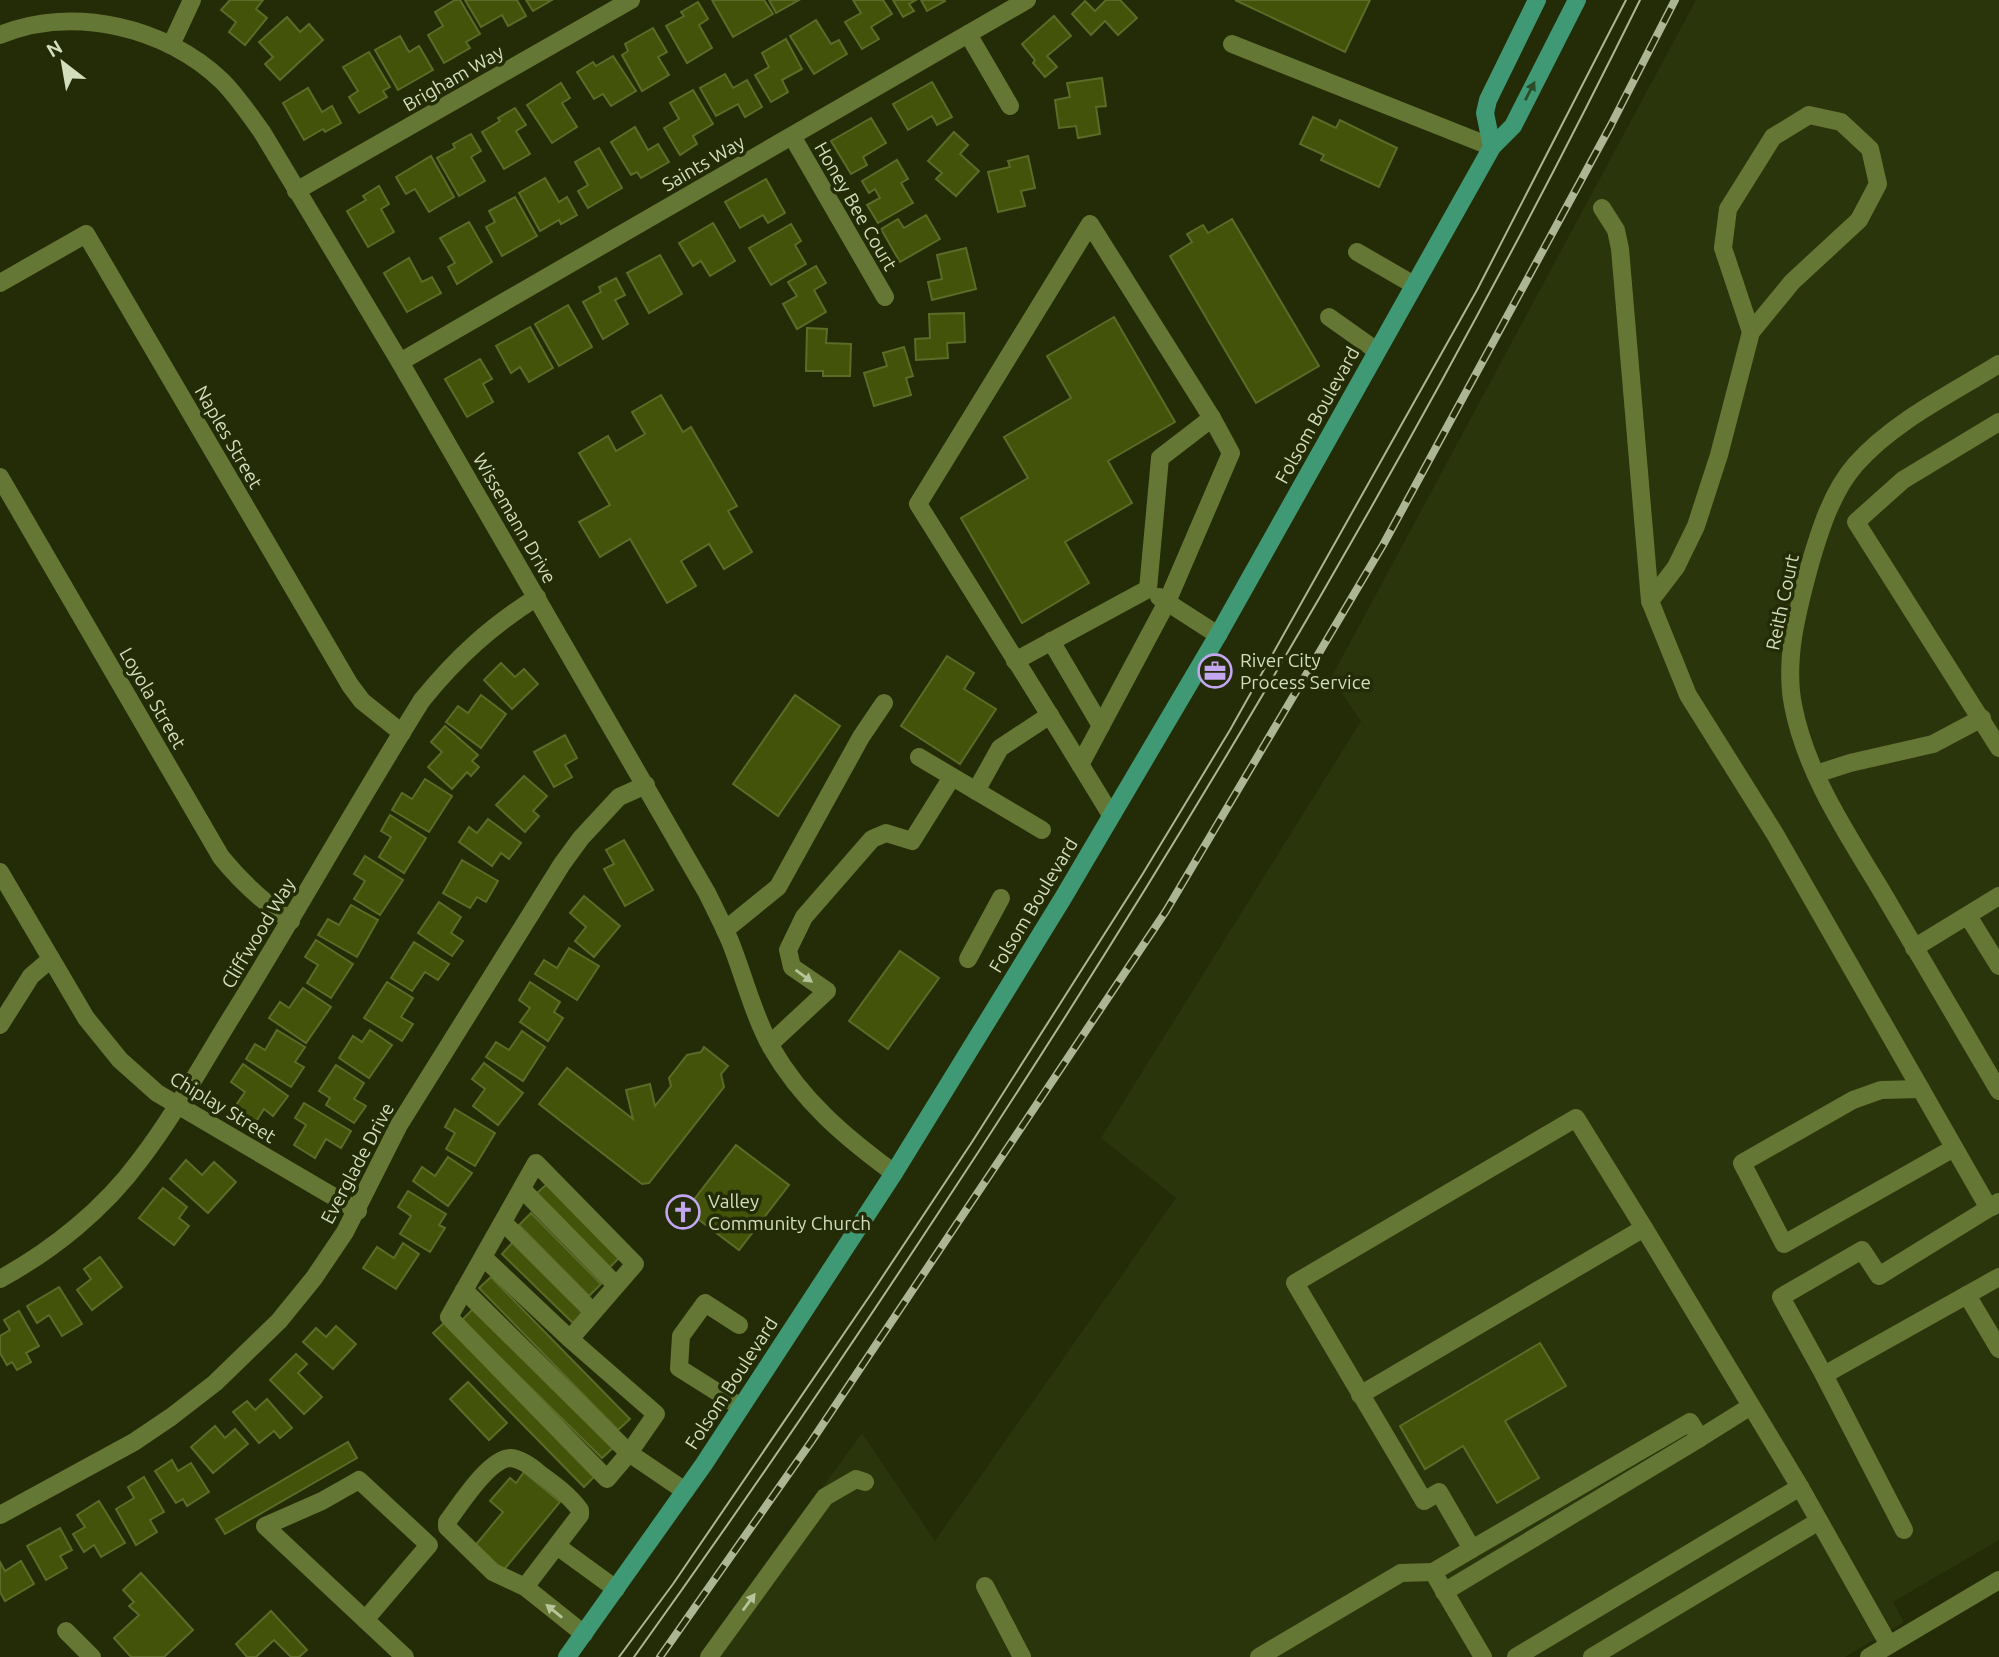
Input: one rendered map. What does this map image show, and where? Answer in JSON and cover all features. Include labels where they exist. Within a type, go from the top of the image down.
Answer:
[{"type":"main road","points":[[1492,147],[1485,113],[1488,100],[1537,0]]},
{"type":"main road","name":"Folsom Boulevard","points":[[567,1657],[685,1491],[894,1173],[1218,635],[1492,147],[1513,126],[1577,0]]},
{"type":"street","points":[[171,45],[192,0]]},
{"type":"street","name":"Brigham Way","points":[[296,191],[631,0]]},
{"type":"street","name":"Saints Way","points":[[400,362],[1027,0]]},
{"type":"street","name":"Wissemann Drive","points":[[0,35],[36,24],[75,22],[119,27],[171,45],[220,79],[241,103],[262,132],[400,362],[707,893],[725,930],[770,1044],[792,1079],[815,1108],[894,1173]]},
{"type":"street","points":[[968,34],[1010,106]]},
{"type":"street","points":[[1232,44],[1492,147]]},
{"type":"street","points":[[1650,601],[1676,567],[1696,526],[1719,455],[1751,332],[1792,282],[1859,220],[1878,184],[1870,149],[1841,122],[1809,115],[1773,136],[1728,209],[1723,248],[1751,332]]},
{"type":"street","name":"Honey Bee Court","points":[[792,136],[885,298]]},
{"type":"street","points":[[1602,208],[1616,230],[1620,249],[1650,601],[1688,695],[1775,834],[1987,1205],[1996,1204]]},
{"type":"street","points":[[1080,765],[1167,602],[1231,453],[1212,418],[1090,224],[918,504],[1111,815]]},
{"type":"street","name":"Naples Street","points":[[0,283],[86,234],[350,685],[362,701],[401,733]]},
{"type":"street","points":[[1357,252],[1415,285]]},
{"type":"street","points":[[1329,317],[1377,351]]},
{"type":"street","name":"Reith Court","points":[[1999,364],[1894,430],[1855,466],[1828,512],[1805,581],[1793,637],[1790,673],[1793,704],[1827,800],[1999,1091]]},
{"type":"street","points":[[1148,589],[1160,458],[1212,418]]},
{"type":"street","points":[[1999,422],[1903,480],[1856,522],[1999,748]]},
{"type":"street","name":"Loyola Street","points":[[0,477],[221,857],[256,895],[291,921]]},
{"type":"street","points":[[1148,589],[1218,635]]},
{"type":"street","points":[[1015,661],[1148,589]]},
{"type":"street","name":"Cliffwood Way","points":[[0,1279],[52,1246],[97,1207],[139,1161],[177,1105],[291,921],[422,700],[461,656],[506,617],[537,597]]},
{"type":"street","points":[[1051,641],[1101,726]]},
{"type":"street","points":[[725,930],[778,887],[861,737],[884,704]]},
{"type":"street","points":[[976,791],[1000,748],[1049,715]]},
{"type":"street","points":[[1816,775],[1850,763],[1933,744],[1982,718]]},
{"type":"street","points":[[919,757],[1042,830]]},
{"type":"street","points":[[770,1044],[827,991],[792,967],[788,950],[804,916],[872,839],[886,833],[912,841],[952,777]]},
{"type":"street","name":"Everglade Drive","points":[[0,1515],[134,1442],[171,1417],[215,1383],[279,1321],[314,1278],[358,1211],[400,1125],[562,864],[581,838],[619,797],[646,785]]},
{"type":"street","name":"Chiplay Street","points":[[0,872],[86,1018],[104,1042],[157,1093],[358,1211]]},
{"type":"street","points":[[1914,948],[1999,897]]},
{"type":"street","points":[[968,959],[1001,898]]},
{"type":"street","points":[[1968,916],[1999,966]]},
{"type":"street","points":[[0,1025],[30,976],[51,959]]},
{"type":"street","points":[[1921,1089],[1881,1090],[1853,1100],[1742,1163],[1784,1244],[1954,1148]]},
{"type":"street","points":[[1472,1549],[1439,1493],[1424,1501],[1295,1283],[1576,1118],[1800,1487],[1889,1645]]},
{"type":"street","points":[[483,1257],[570,1339],[656,1415],[629,1454],[607,1479],[449,1317],[536,1163],[635,1264],[570,1339]]},
{"type":"street","points":[[522,1189],[617,1285]]},
{"type":"street","points":[[1904,1530],[1824,1375],[1780,1297],[1862,1250],[1879,1276],[1996,1204]]},
{"type":"street","points":[[503,1222],[593,1312]]},
{"type":"street","points":[[1360,1395],[1644,1228]]},
{"type":"street","points":[[1824,1375],[1999,1277]]},
{"type":"street","points":[[464,1290],[629,1454],[685,1491]]},
{"type":"street","points":[[1967,1295],[1999,1349]]},
{"type":"street","points":[[739,1325],[705,1303],[681,1336],[679,1368],[741,1408]]},
{"type":"street","points":[[1444,1591],[1751,1406]]},
{"type":"street","points":[[1259,1657],[1401,1573],[1433,1572],[1690,1422],[1700,1438]]},
{"type":"street","points":[[525,1587],[580,1515],[580,1510],[574,1502],[528,1465],[515,1458],[507,1458],[489,1469],[447,1522],[447,1527],[493,1572],[525,1587],[583,1634]]},
{"type":"street","points":[[709,1657],[825,1497],[856,1479],[865,1482]]},
{"type":"street","points":[[365,1620],[429,1545],[359,1480],[322,1501],[265,1526],[365,1620],[405,1657]]},
{"type":"street","points":[[1516,1657],[1800,1487]]},
{"type":"street","points":[[1592,1657],[1819,1521]]},
{"type":"street","points":[[557,1546],[616,1588]]},
{"type":"street","points":[[1433,1572],[1483,1657]]},
{"type":"street","points":[[1869,1657],[1999,1580]]},
{"type":"street","points":[[985,1586],[1022,1657]]},
{"type":"street","points":[[66,1632],[92,1657]]},
{"type":"shaded area","points":[[1696,0],[1999,0],[1999,1540],[1893,1602],[1904,1622],[1845,1657],[699,1657],[862,1433],[935,1541],[1176,1198],[1101,1138],[1361,721],[1331,678]]},
{"type":"building","points":[[230,0],[263,0],[256,9],[267,18],[245,45],[229,32],[236,22],[221,10]]},
{"type":"building","points":[[455,0],[460,0],[480,34],[466,42],[470,48],[444,63],[428,35],[443,26],[435,12]]},
{"type":"building","points":[[465,0],[517,0],[526,16],[508,26],[502,15],[481,27]]},
{"type":"building","points":[[526,0],[552,0],[533,11]]},
{"type":"building","points":[[712,0],[764,0],[773,14],[733,37]]},
{"type":"building","points":[[769,0],[799,0],[776,13]]},
{"type":"building","points":[[853,0],[883,0],[892,14],[871,27],[879,39],[862,49],[845,22],[861,13]]},
{"type":"building","points":[[893,0],[916,0],[909,4],[914,11],[903,17]]},
{"type":"building","points":[[921,0],[944,0],[945,1],[927,11]]},
{"type":"building","points":[[1106,0],[1120,0],[1137,18],[1118,35],[1105,21],[1091,35],[1072,14],[1085,1],[1095,11]]},
{"type":"building","points":[[1235,0],[1370,0],[1345,52]]},
{"type":"building","points":[[698,2],[708,19],[699,25],[712,48],[687,63],[666,26],[684,16],[681,12]]},
{"type":"building","points":[[1054,16],[1071,36],[1047,56],[1057,67],[1045,77],[1022,44]]},
{"type":"building","points":[[287,17],[300,32],[309,24],[323,40],[280,80],[265,64],[273,57],[259,42]]},
{"type":"building","points":[[816,20],[831,44],[839,40],[847,54],[814,74],[790,36]]},
{"type":"building","points":[[653,28],[667,52],[658,57],[669,75],[642,91],[622,55],[628,51],[625,44]]},
{"type":"building","points":[[400,36],[409,52],[419,46],[433,70],[398,90],[375,50]]},
{"type":"building","points":[[786,39],[802,69],[782,80],[788,92],[771,102],[755,75],[769,67],[762,53]]},
{"type":"building","points":[[369,52],[390,87],[383,91],[387,97],[359,113],[349,97],[358,91],[343,67]]},
{"type":"building","points":[[613,56],[636,91],[611,106],[603,94],[594,99],[577,72],[593,62],[596,66]]},
{"type":"building","points":[[725,74],[733,88],[747,80],[762,107],[745,117],[738,104],[716,116],[700,88]]},
{"type":"building","points":[[1102,78],[1106,106],[1096,107],[1100,134],[1078,138],[1076,126],[1059,128],[1055,100],[1070,97],[1067,83]]},
{"type":"building","points":[[932,82],[952,117],[937,125],[932,116],[908,130],[893,104]]},
{"type":"building","points":[[561,83],[570,98],[562,103],[577,127],[552,143],[527,105]]},
{"type":"building","points":[[308,88],[322,112],[332,106],[341,123],[304,140],[283,103]]},
{"type":"building","points":[[693,90],[713,124],[693,136],[697,144],[680,155],[664,128],[679,119],[670,103]]},
{"type":"building","points":[[515,108],[526,125],[516,131],[530,154],[504,169],[482,132]]},
{"type":"building","points":[[1313,117],[1336,128],[1340,120],[1397,148],[1379,187],[1321,160],[1324,155],[1300,144]]},
{"type":"building","points":[[871,118],[886,143],[863,157],[867,165],[851,174],[831,141]]},
{"type":"building","points":[[635,127],[648,150],[658,144],[669,162],[641,178],[637,172],[631,175],[611,142]]},
{"type":"building","points":[[954,132],[968,145],[960,154],[979,171],[956,196],[936,179],[942,173],[928,161]]},
{"type":"building","points":[[471,134],[481,151],[471,157],[485,181],[459,196],[437,158],[455,148],[453,144]]},
{"type":"building","points":[[599,148],[622,188],[588,208],[578,191],[588,185],[575,162]]},
{"type":"building","points":[[431,156],[454,197],[429,212],[415,189],[406,194],[396,177]]},
{"type":"building","points":[[1028,156],[1035,188],[1021,191],[1025,206],[998,212],[988,172],[1010,167],[1008,161]]},
{"type":"building","points":[[897,160],[908,179],[901,183],[913,203],[878,223],[867,205],[880,198],[875,189],[869,193],[862,181]]},
{"type":"building","points":[[545,178],[559,202],[567,197],[577,215],[561,224],[559,220],[540,231],[519,193]]},
{"type":"building","points":[[766,179],[785,213],[768,223],[763,215],[740,228],[725,202]]},
{"type":"building","points":[[379,186],[389,204],[381,209],[394,232],[368,247],[347,211],[366,200],[363,196]]},
{"type":"building","points":[[515,197],[537,236],[502,256],[486,227],[495,222],[489,211]]},
{"type":"building","points":[[926,215],[940,239],[900,262],[881,229],[898,219],[904,228]]},
{"type":"building","points":[[1232,219],[1319,366],[1256,403],[1170,256],[1192,242],[1187,234],[1203,225],[1208,233]]},
{"type":"building","points":[[469,222],[492,262],[457,284],[448,267],[455,263],[440,238]]},
{"type":"building","points":[[713,223],[735,261],[710,276],[701,261],[693,266],[679,243]]},
{"type":"building","points":[[791,224],[801,241],[795,245],[806,264],[771,285],[749,248]]},
{"type":"building","points":[[966,248],[976,289],[932,300],[928,282],[942,279],[937,255]]},
{"type":"building","points":[[660,255],[682,294],[649,313],[627,273]]},
{"type":"building","points":[[409,258],[422,282],[432,277],[441,293],[407,312],[384,273]]},
{"type":"building","points":[[816,266],[826,283],[814,290],[826,312],[797,329],[783,304],[797,296],[788,282]]},
{"type":"building","points":[[616,278],[625,295],[615,300],[628,324],[603,339],[583,302],[601,292],[599,287]]},
{"type":"building","points":[[568,305],[592,347],[559,366],[535,324]]},
{"type":"building","points":[[964,313],[965,342],[947,343],[948,358],[916,360],[915,339],[930,338],[929,314]]},
{"type":"building","points":[[1114,317],[1175,422],[1108,461],[1132,503],[1065,542],[1089,583],[1022,623],[961,518],[1028,478],[1004,437],[1071,398],[1047,356]]},
{"type":"building","points":[[530,327],[553,368],[529,382],[520,367],[511,373],[496,346]]},
{"type":"building","points":[[807,328],[827,329],[826,343],[851,344],[850,376],[823,376],[823,371],[806,371]]},
{"type":"building","points":[[904,347],[913,376],[906,378],[911,395],[874,406],[864,373],[887,366],[883,353]]},
{"type":"building","points":[[480,359],[492,379],[483,384],[493,402],[467,417],[445,379]]},
{"type":"building","points":[[661,395],[683,432],[691,427],[737,506],[728,511],[752,552],[724,569],[709,544],[681,561],[696,586],[667,603],[630,539],[600,557],[579,522],[610,505],[579,453],[608,436],[616,451],[645,434],[632,412]]},
{"type":"building","points":[[947,656],[974,673],[964,689],[996,709],[960,764],[901,726]]},
{"type":"building","points":[[501,663],[515,677],[524,669],[538,684],[512,709],[484,680]]},
{"type":"building","points":[[481,695],[506,714],[481,748],[446,722],[458,706],[468,713]]},
{"type":"building","points":[[795,695],[840,726],[778,816],[733,784]]},
{"type":"building","points":[[445,726],[478,755],[472,761],[479,767],[471,776],[467,772],[452,789],[428,767],[442,752],[431,742]]},
{"type":"building","points":[[565,735],[577,758],[565,765],[572,777],[554,787],[534,752]]},
{"type":"building","points":[[524,776],[547,796],[533,811],[539,816],[525,832],[496,805]]},
{"type":"building","points":[[425,779],[452,796],[429,832],[392,810],[402,793],[412,799]]},
{"type":"building","points":[[390,815],[426,838],[404,873],[379,857],[391,837],[381,831]]},
{"type":"building","points":[[488,819],[521,843],[509,859],[501,853],[492,866],[459,842],[469,827],[477,833]]},
{"type":"building","points":[[624,840],[653,890],[625,906],[604,869],[614,864],[606,850]]},
{"type":"building","points":[[365,856],[403,880],[380,915],[354,899],[365,881],[354,874]]},
{"type":"building","points":[[462,860],[498,881],[486,902],[477,897],[470,908],[443,893]]},
{"type":"building","points":[[584,896],[620,926],[594,957],[575,941],[586,927],[570,913]]},
{"type":"building","points":[[439,902],[461,917],[451,933],[463,941],[452,956],[418,933]]},
{"type":"building","points":[[351,905],[378,920],[357,957],[318,935],[328,919],[339,925]]},
{"type":"building","points":[[316,940],[353,964],[331,998],[307,983],[318,965],[305,957]]},
{"type":"building","points":[[414,942],[449,964],[438,980],[425,972],[412,991],[391,978]]},
{"type":"building","points":[[569,948],[599,966],[577,1000],[535,974],[544,960],[557,968]]},
{"type":"building","points":[[900,951],[939,978],[888,1049],[849,1021]]},
{"type":"building","points":[[387,982],[413,998],[401,1017],[413,1024],[402,1041],[364,1018]]},
{"type":"building","points":[[530,982],[560,1002],[554,1012],[563,1018],[548,1041],[520,1022],[530,1008],[519,1000]]},
{"type":"building","points":[[303,988],[331,1007],[306,1043],[269,1018],[280,1002],[289,1008]]},
{"type":"building","points":[[277,1030],[305,1047],[295,1062],[304,1067],[291,1087],[246,1059],[255,1044],[265,1050]]},
{"type":"building","points":[[370,1030],[392,1045],[369,1078],[339,1058],[353,1036],[362,1042]]},
{"type":"building","points":[[522,1031],[545,1047],[523,1081],[486,1057],[496,1042],[509,1050]]},
{"type":"building","points":[[704,1047],[728,1066],[721,1074],[724,1087],[649,1183],[642,1184],[539,1104],[567,1068],[633,1119],[626,1090],[650,1084],[655,1106],[671,1086],[669,1078],[687,1055],[701,1052]]},
{"type":"building","points":[[484,1063],[523,1093],[498,1125],[473,1106],[485,1089],[472,1079]]},
{"type":"building","points":[[243,1064],[288,1096],[273,1116],[264,1109],[255,1123],[234,1108],[245,1092],[231,1082]]},
{"type":"building","points":[[336,1065],[364,1083],[354,1099],[366,1106],[354,1123],[326,1105],[330,1098],[319,1091]]},
{"type":"building","points":[[304,1103],[351,1131],[341,1148],[326,1139],[315,1158],[294,1145],[306,1125],[295,1118]]},
{"type":"building","points":[[455,1109],[495,1133],[475,1166],[446,1149],[455,1133],[445,1127]]},
{"type":"building","points":[[736,1145],[789,1185],[739,1250],[686,1210]]},
{"type":"building","points":[[448,1157],[472,1173],[448,1206],[413,1181],[422,1167],[435,1176]]},
{"type":"building","points":[[186,1160],[202,1175],[214,1162],[236,1182],[208,1213],[170,1179]]},
{"type":"building","points":[[547,1184],[619,1258],[609,1268],[536,1194]]},
{"type":"building","points":[[163,1188],[187,1207],[179,1218],[189,1226],[174,1245],[139,1218]]},
{"type":"building","points":[[408,1191],[446,1214],[439,1225],[445,1228],[430,1252],[400,1234],[411,1216],[398,1207]]},
{"type":"building","points":[[531,1213],[601,1284],[589,1296],[519,1225]]},
{"type":"building","points":[[513,1242],[586,1313],[575,1325],[502,1254]]},
{"type":"building","points":[[403,1243],[419,1254],[396,1289],[363,1268],[377,1247],[394,1258]]},
{"type":"building","points":[[100,1257],[122,1287],[92,1310],[77,1290],[91,1279],[84,1269]]},
{"type":"building","points":[[491,1277],[630,1419],[618,1430],[479,1288]]},
{"type":"building","points":[[59,1287],[82,1324],[62,1336],[49,1315],[37,1323],[27,1306]]},
{"type":"building","points":[[474,1308],[614,1447],[602,1458],[462,1320]]},
{"type":"building","points":[[19,1311],[39,1346],[26,1353],[31,1362],[17,1370],[12,1362],[7,1365],[0,1353],[0,1336],[10,1330],[4,1320]]},
{"type":"building","points":[[444,1323],[595,1476],[584,1487],[433,1333]]},
{"type":"building","points":[[336,1326],[356,1344],[333,1369],[303,1342],[316,1328],[326,1337]]},
{"type":"building","points":[[1540,1343],[1566,1386],[1505,1421],[1539,1478],[1497,1503],[1463,1446],[1425,1469],[1400,1426]]},
{"type":"building","points":[[296,1354],[307,1364],[298,1373],[322,1397],[304,1414],[270,1380]]},
{"type":"building","points":[[468,1382],[507,1423],[489,1440],[450,1399]]},
{"type":"building","points":[[267,1399],[292,1428],[280,1438],[274,1431],[259,1443],[233,1412],[247,1401],[255,1410]]},
{"type":"building","points":[[215,1426],[225,1438],[235,1429],[248,1444],[213,1473],[191,1447]]},
{"type":"building","points":[[348,1442],[357,1458],[225,1534],[216,1519]]},
{"type":"building","points":[[172,1460],[178,1471],[191,1463],[209,1492],[187,1506],[183,1499],[176,1503],[155,1471]]},
{"type":"building","points":[[524,1472],[560,1502],[502,1572],[473,1548],[503,1512],[490,1501],[510,1478],[516,1483]]},
{"type":"building","points":[[144,1477],[164,1512],[150,1520],[157,1532],[136,1545],[116,1509],[134,1498],[128,1487]]},
{"type":"building","points":[[99,1501],[125,1543],[101,1557],[94,1545],[84,1552],[73,1534],[85,1527],[77,1515]]},
{"type":"building","points":[[60,1528],[72,1550],[60,1556],[67,1568],[46,1580],[27,1546]]},
{"type":"building","points":[[21,1561],[34,1584],[5,1601],[0,1592],[0,1562],[5,1571]]},
{"type":"building","points":[[141,1573],[193,1630],[164,1657],[131,1657],[114,1638],[139,1615],[129,1606],[134,1602],[123,1590]]},
{"type":"building","points":[[271,1611],[307,1650],[299,1657],[291,1657],[274,1640],[256,1657],[247,1657],[236,1644]]},
{"type":"tram line","points":[[619,1657],[673,1584],[873,1291],[972,1142],[1142,875],[1230,730],[1477,290],[1626,0]]},
{"type":"tram line","points":[[634,1657],[863,1327],[1127,919],[1308,618],[1395,466],[1561,157],[1640,0]]},
{"type":"railway","points":[[660,1657],[811,1442],[1166,911],[1383,545],[1611,125],[1675,0]]},
{"type":"place","name":"River City Process Service","points":[[1215,671]]},
{"type":"place","name":"Valley Community Church","points":[[683,1212]]}]
